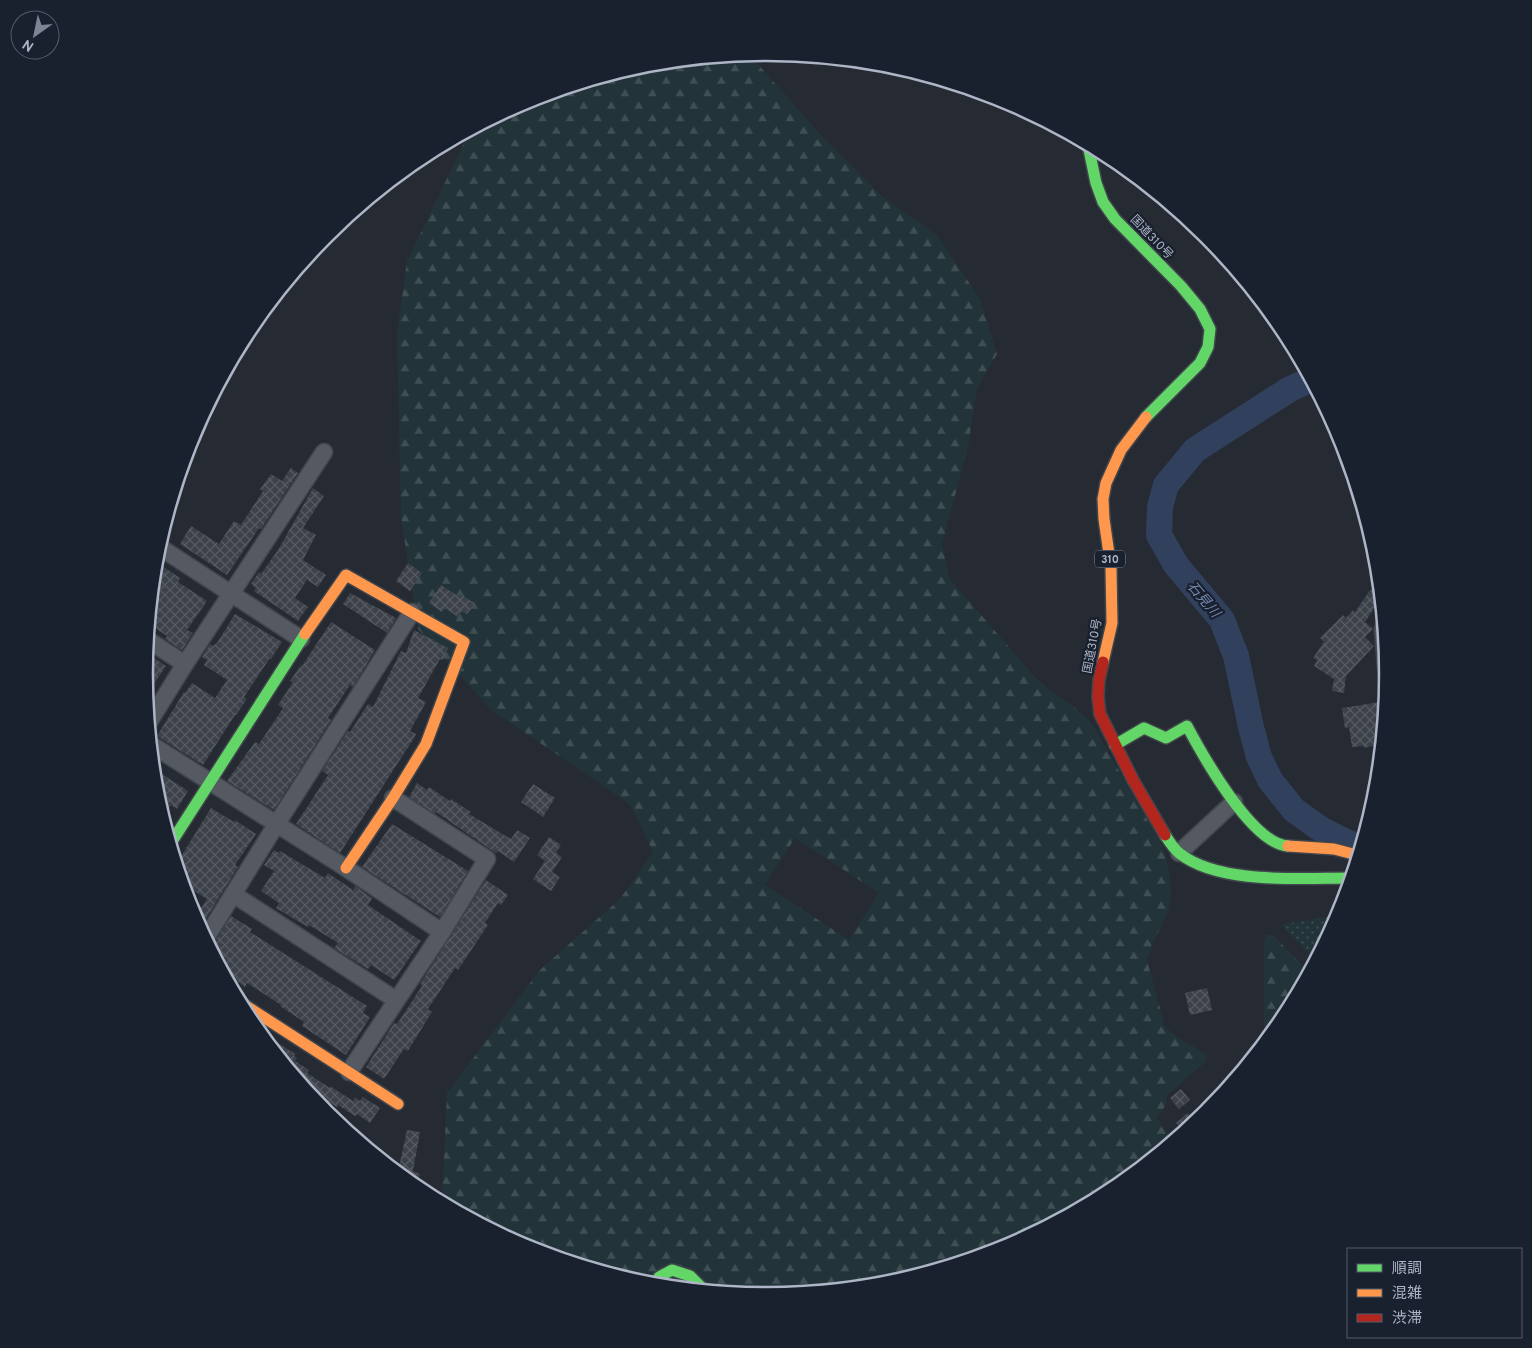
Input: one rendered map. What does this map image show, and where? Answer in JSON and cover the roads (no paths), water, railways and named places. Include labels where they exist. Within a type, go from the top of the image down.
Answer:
[{"type":"main road","name":"国道310号","points":[[1090,155],[1096,183],[1103,202],[1115,219],[1181,286],[1200,309],[1210,329],[1208,346],[1200,363],[1150,412],[1121,450],[1106,483],[1103,499],[1111,568],[1112,623],[1099,680],[1100,714],[1151,812],[1170,843],[1191,861],[1212,869],[1261,877],[1343,878]]},
{"type":"main road","points":[[175,836],[301,639],[346,575],[464,642],[426,744],[393,798],[346,868]]},
{"type":"main road","points":[[1115,745],[1144,728],[1158,737],[1171,738],[1187,726],[1213,773],[1258,830],[1282,846],[1334,849],[1352,854]]},
{"type":"main road","points":[[256,1012],[398,1104]]},
{"type":"main road","points":[[659,1277],[672,1270],[690,1276],[697,1283]]},
{"type":"street","points":[[155,712],[324,452]]},
{"type":"street","points":[[166,551],[301,639]]},
{"type":"street","points":[[210,931],[412,612]]},
{"type":"street","points":[[154,644],[185,664]]},
{"type":"street","points":[[158,750],[346,868],[442,932]]},
{"type":"street","points":[[349,1072],[442,932],[487,859],[393,798]]},
{"type":"street","points":[[1180,853],[1234,802]]},
{"type":"street","points":[[233,894],[396,1000]]},
{"type":"waterway","name":"石見川","points":[[1305,382],[1290,389],[1195,450],[1166,485],[1160,507],[1159,535],[1176,565],[1222,620],[1236,656],[1259,757],[1270,780],[1294,810],[1322,830],[1354,845]]}]
